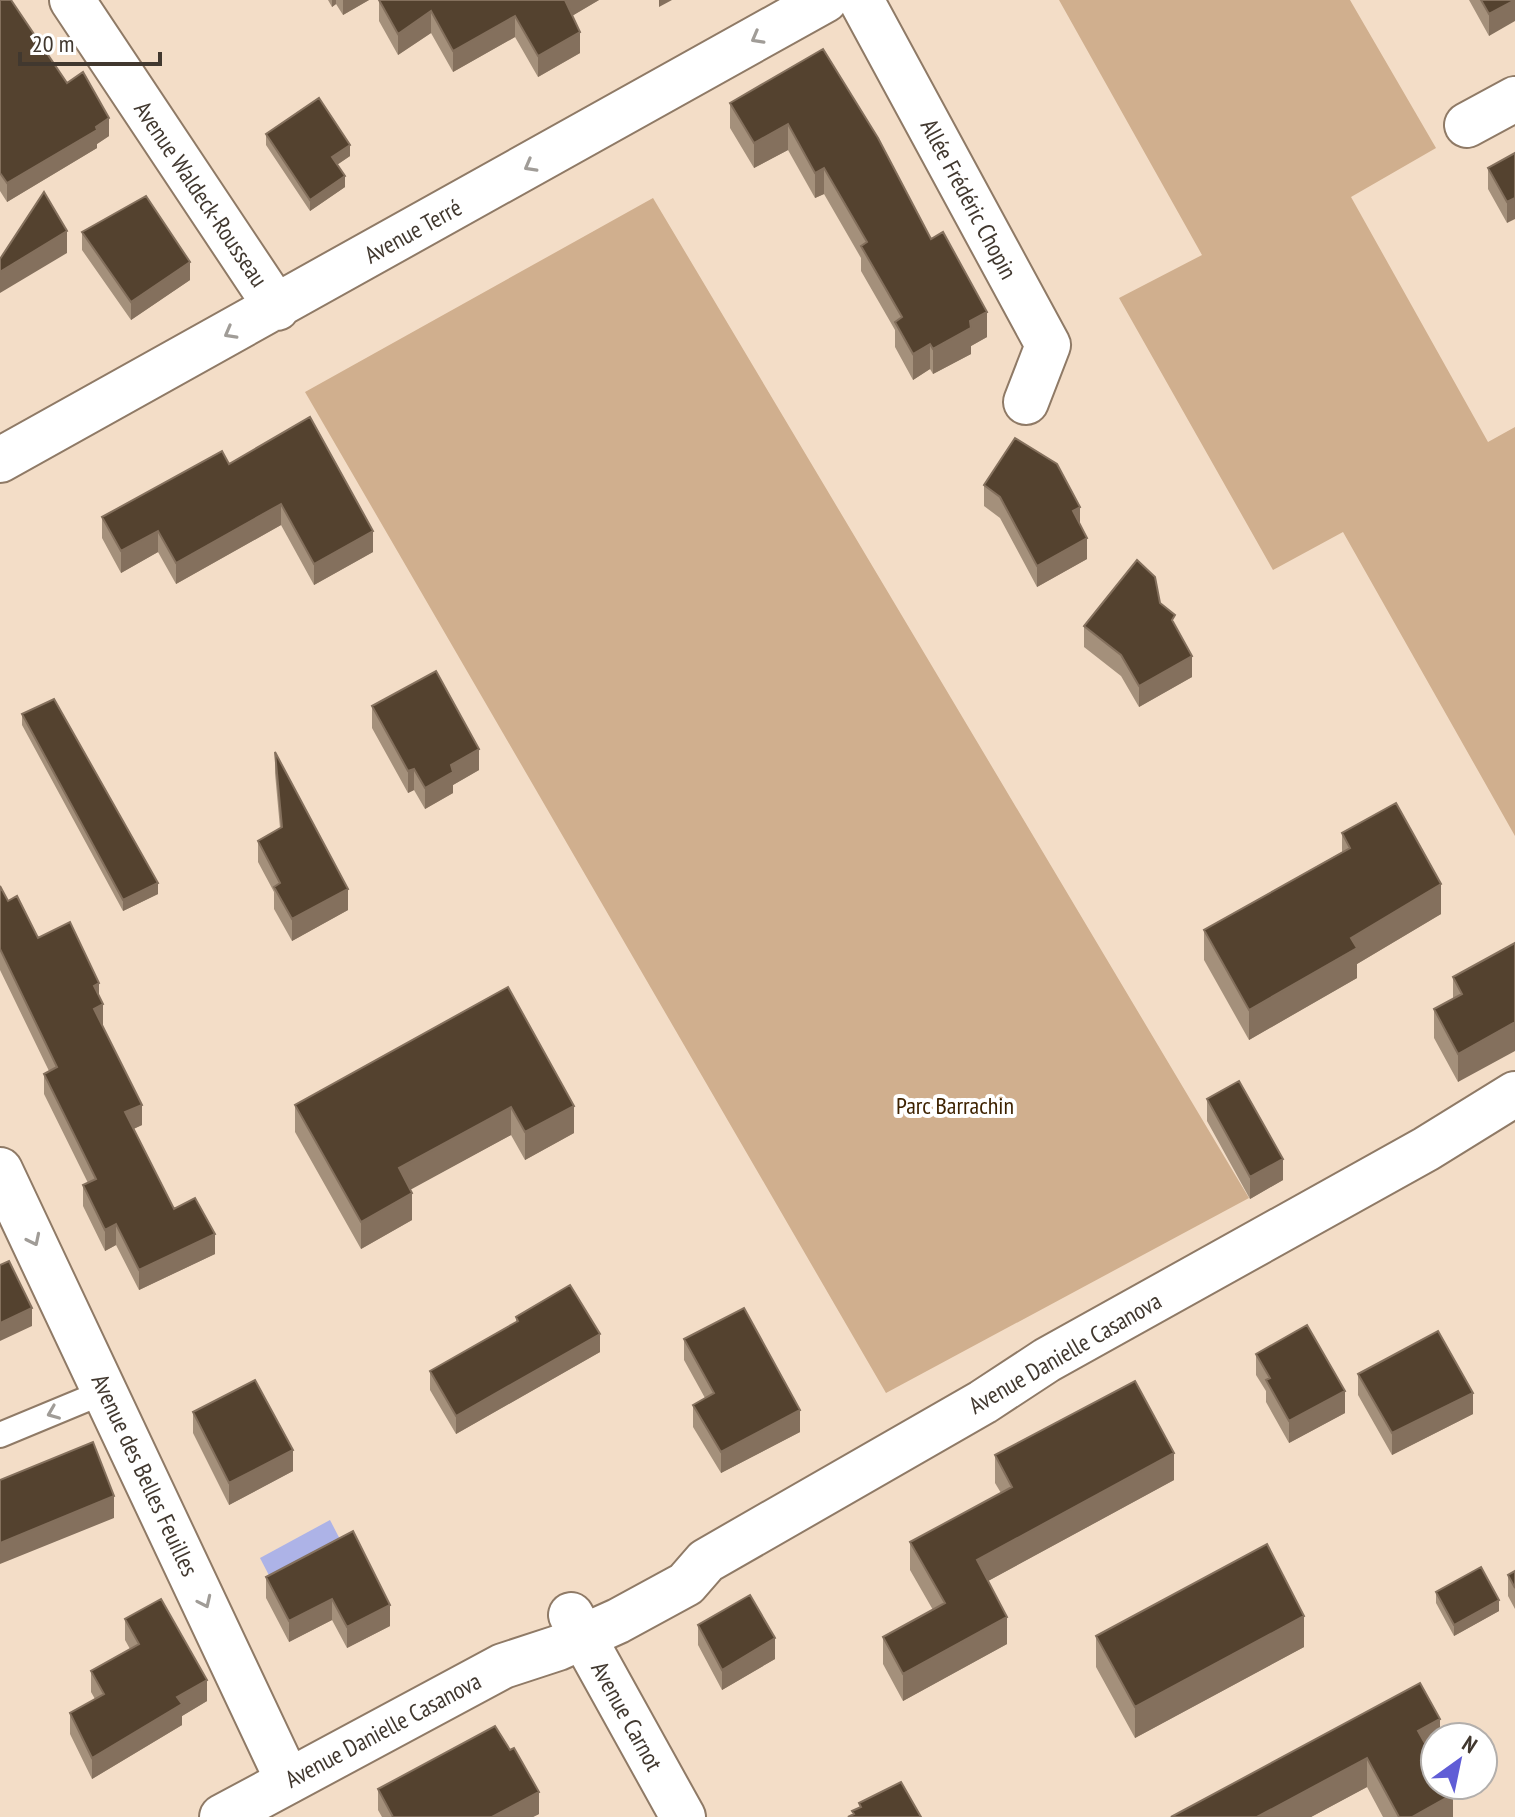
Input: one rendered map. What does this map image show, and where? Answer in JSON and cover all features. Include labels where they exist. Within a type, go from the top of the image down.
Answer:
[{"type":"street","name":"Avenue Waldeck-Rousseau","points":[[72,0],[277,308]]},
{"type":"street","name":"Avenue Terré","points":[[0,460],[825,0]]},
{"type":"street","name":"Allée Frédéric Chopin","points":[[861,0],[1048,345],[1026,402]]},
{"type":"street","points":[[1467,125],[1515,99]]},
{"type":"street","name":"Avenue Danielle Casanova","points":[[222,1817],[578,1626],[686,1584],[706,1561],[983,1402],[1047,1360],[1426,1149],[1515,1094]]},
{"type":"street","name":"Avenue Danielle Casanova","points":[[1426,1149],[1460,1142],[1515,1111]]},
{"type":"street","name":"Avenue des Belles Feuilles","points":[[0,1170],[288,1781]]},
{"type":"street","name":"Avenue Carnot","points":[[578,1626],[683,1817]]},
{"type":"lane","points":[[0,1435],[106,1391]]},
{"type":"green space","points":[[1059,0],[1350,0],[1436,148],[1351,197],[1488,442],[1515,427],[1515,836],[1343,532],[1273,570],[1119,298],[1202,255]]},
{"type":"green space","name":"Parc Barrachin","points":[[653,198],[1249,1198],[886,1393],[305,392]]},
{"type":"water","points":[[330,1520],[344,1547],[274,1585],[260,1558]]},
{"type":"building","points":[[0,0],[11,0],[67,83],[83,72],[109,118],[96,127],[97,130],[7,183],[0,173]]},
{"type":"building","points":[[379,0],[565,0],[580,32],[538,56],[515,16],[453,51],[431,11],[398,34]]},
{"type":"building","points":[[1481,0],[1515,0],[1489,14]]},
{"type":"building","points":[[823,49],[878,138],[931,239],[943,232],[987,312],[970,321],[971,328],[933,349],[930,344],[913,354],[895,322],[902,317],[861,246],[867,242],[824,168],[815,173],[788,124],[754,143],[730,103]]},
{"type":"building","points":[[319,98],[350,145],[332,157],[345,176],[310,200],[266,134]]},
{"type":"building","points":[[1515,153],[1515,198],[1507,202],[1488,168]]},
{"type":"building","points":[[44,192],[67,231],[0,272],[0,259]]},
{"type":"building","points":[[146,196],[190,262],[131,302],[82,232]]},
{"type":"building","points":[[310,417],[373,531],[314,564],[281,504],[176,563],[158,531],[121,551],[102,517],[222,451],[229,464]]},
{"type":"building","points":[[1015,438],[1057,464],[1080,507],[1073,511],[1087,538],[1037,566],[1000,497],[984,485]]},
{"type":"building","points":[[1137,560],[1155,577],[1160,603],[1175,615],[1172,620],[1192,656],[1139,686],[1121,655],[1084,626]]},
{"type":"building","points":[[436,671],[479,749],[451,765],[453,772],[425,788],[414,769],[408,771],[372,706]]},
{"type":"building","points":[[54,699],[158,883],[123,900],[22,714]]},
{"type":"building","points":[[275,752],[348,889],[292,919],[274,887],[280,883],[258,841],[282,827]]},
{"type":"building","points":[[1396,803],[1441,884],[1351,938],[1357,948],[1249,1010],[1204,930],[1350,848],[1342,833]]},
{"type":"building","points":[[0,886],[8,901],[17,896],[38,938],[70,922],[99,983],[94,986],[103,1004],[94,1009],[142,1105],[125,1112],[174,1209],[195,1198],[215,1234],[139,1270],[116,1224],[105,1230],[83,1185],[96,1179],[44,1074],[57,1067],[0,949]]},
{"type":"building","points":[[1515,943],[1515,1022],[1458,1054],[1434,1009],[1462,994],[1453,977]]},
{"type":"building","points":[[508,987],[574,1106],[525,1132],[511,1107],[399,1168],[412,1193],[361,1222],[295,1105]]},
{"type":"building","points":[[1239,1081],[1283,1159],[1250,1177],[1207,1099]]},
{"type":"building","points":[[9,1261],[32,1308],[0,1323],[0,1265]]},
{"type":"building","points":[[570,1285],[600,1334],[456,1416],[430,1371],[518,1321],[516,1317]]},
{"type":"building","points":[[744,1308],[800,1410],[721,1452],[693,1405],[714,1393],[684,1339]]},
{"type":"building","points":[[1307,1325],[1345,1391],[1289,1421],[1266,1380],[1270,1378],[1256,1354]]},
{"type":"building","points":[[1438,1331],[1473,1393],[1392,1433],[1358,1374]]},
{"type":"building","points":[[255,1380],[293,1450],[229,1483],[193,1412]]},
{"type":"building","points":[[1135,1381],[1174,1453],[977,1560],[1007,1617],[903,1674],[883,1637],[945,1603],[910,1542],[1012,1487],[995,1455]]},
{"type":"building","points":[[93,1442],[114,1496],[0,1543],[0,1480]]},
{"type":"building","points":[[353,1531],[390,1605],[347,1627],[332,1599],[289,1621],[266,1577]]},
{"type":"building","points":[[1267,1544],[1304,1616],[1135,1707],[1096,1636]]},
{"type":"building","points":[[1481,1567],[1499,1600],[1454,1625],[1436,1592]]},
{"type":"building","points":[[1515,1571],[1515,1588],[1508,1575]]},
{"type":"building","points":[[750,1595],[775,1638],[722,1670],[698,1625]]},
{"type":"building","points":[[161,1599],[207,1680],[177,1697],[182,1704],[92,1758],[70,1713],[104,1694],[91,1671],[139,1644],[125,1619]]},
{"type":"building","points":[[1420,1683],[1440,1719],[1419,1721],[1418,1731],[1419,1801],[1441,1801],[1412,1817],[1399,1817],[1367,1758],[1257,1817],[1171,1817]]},
{"type":"building","points":[[495,1726],[510,1750],[514,1748],[539,1792],[492,1817],[393,1817],[378,1789]]},
{"type":"building","points":[[901,1782],[921,1817],[848,1817],[861,1807],[859,1803]]}]
